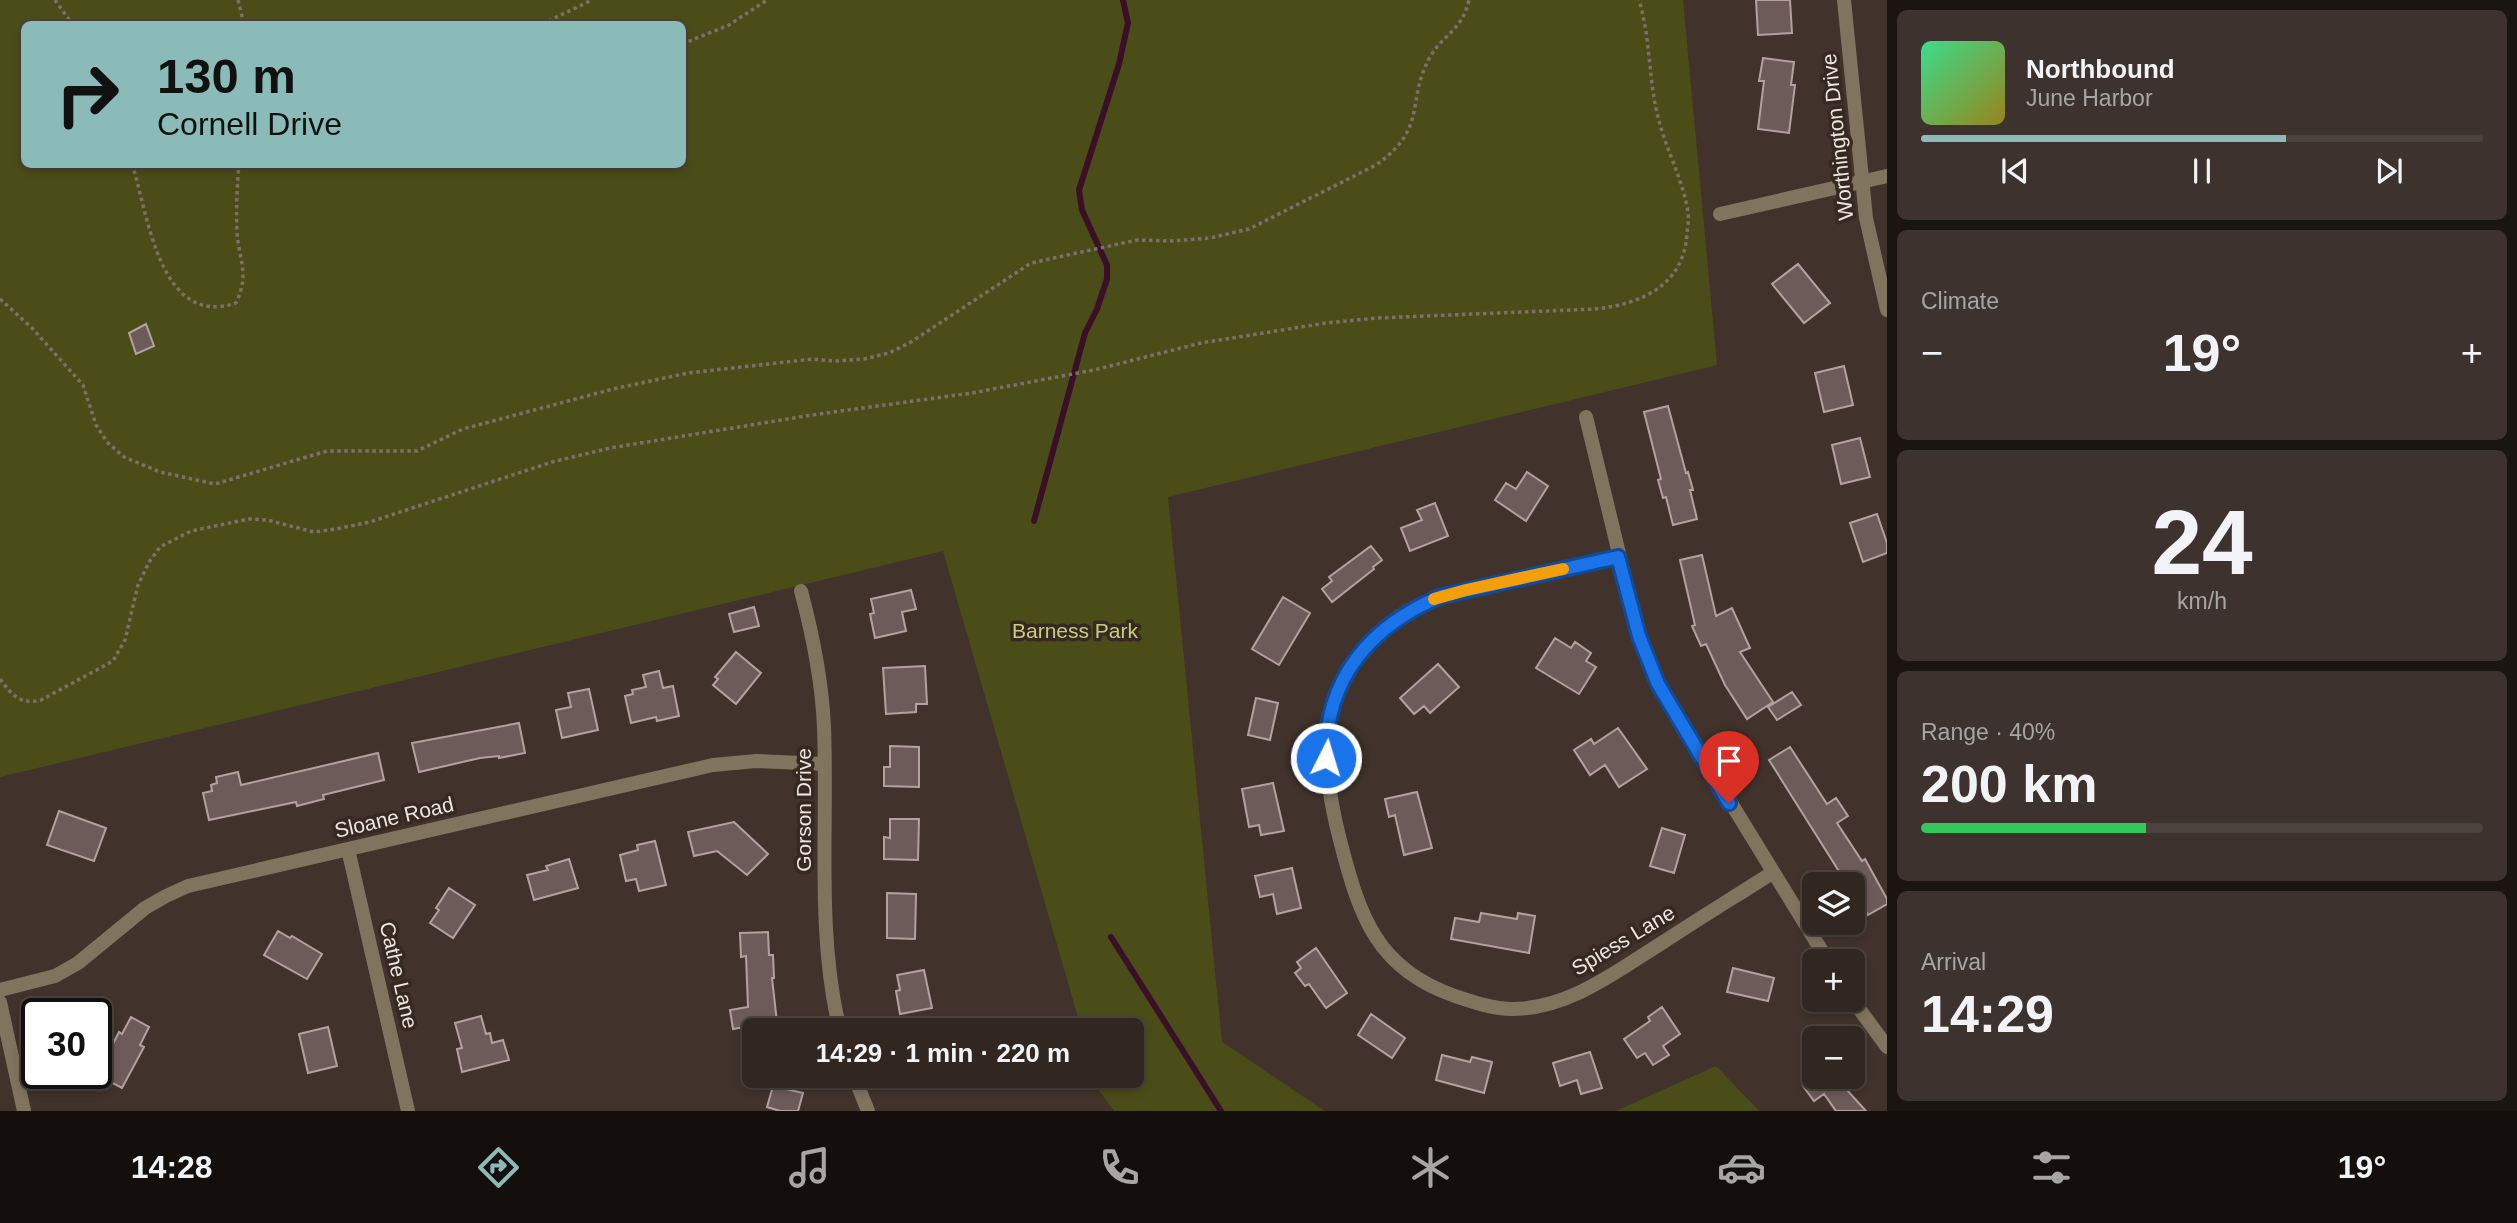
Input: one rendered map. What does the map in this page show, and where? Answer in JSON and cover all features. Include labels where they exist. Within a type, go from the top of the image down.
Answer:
[{"type":"street","name":"Worthington Drive","points":[[1844,0],[1866,218],[1887,310]]},
{"type":"street","points":[[1720,214],[1887,176]]},
{"type":"street","points":[[1586,417],[1639,636],[1658,684],[1820,949]]},
{"type":"street","name":"Spiess Lane","points":[[1618,557],[1466,590],[1430,601],[1383,629],[1349,670],[1336,693],[1330,715],[1326,773],[1343,855],[1364,920],[1383,948],[1416,979],[1476,1003],[1511,1009],[1543,1005],[1592,987],[1772,873]]},
{"type":"street","name":"Gorson Drive","points":[[801,591],[818,667],[824,727],[824,928],[827,965],[837,1018]]},
{"type":"street","name":"Sloane Road","points":[[0,990],[55,976],[78,963],[145,908],[188,886],[713,765],[756,761],[824,764]]},
{"type":"street","name":"Cathe Lane","points":[[348,849],[408,1111]]},
{"type":"street","points":[[0,1002],[24,1111]]},
{"type":"street","points":[[1862,1012],[1887,1046]]},
{"type":"street","points":[[859,1088],[868,1111]]},
{"type":"path","points":[[55,0],[70,21]]},
{"type":"path","points":[[239,0],[243,21]]},
{"type":"path","points":[[548,21],[592,0]]},
{"type":"path","points":[[686,42],[729,25],[766,0]]},
{"type":"path","points":[[0,299],[32,328],[83,385],[96,425],[107,442],[124,457],[160,472],[215,484],[327,451],[417,451],[463,429],[613,389],[688,373],[813,359],[864,359],[889,353],[911,342],[1031,263],[1137,240],[1210,238],[1249,229],[1376,165],[1394,152],[1411,126],[1425,68],[1432,54],[1460,24],[1469,0]]},
{"type":"path","points":[[0,679],[20,701],[31,702],[41,700],[113,661],[125,640],[138,585],[149,562],[160,547],[191,531],[250,519],[267,520],[314,532],[336,529],[381,519],[552,462],[610,448],[812,415],[972,393],[1094,370],[1201,343],[1326,323],[1377,318],[1594,309],[1639,301],[1656,291],[1673,275],[1682,260],[1689,214],[1659,121],[1651,81],[1645,17],[1639,0]]},
{"type":"path","points":[[133,168],[149,231],[174,285],[191,301],[205,307],[223,308],[236,303],[244,286],[237,236],[239,168]]},
{"type":"green space","name":"Barness Park","points":[[0,0],[1683,0],[1717,365],[1168,497],[1222,1042],[1325,1111],[1114,1111],[1098,1088],[1144,1088],[1144,1018],[1078,1018],[943,551],[0,777]]},
{"type":"green space","points":[[1716,1066],[1759,1111],[1616,1111]]},
{"type":"building","points":[[1756,0],[1790,0],[1792,33],[1758,35]]},
{"type":"building","points":[[1763,58],[1794,62],[1791,85],[1795,85],[1789,133],[1758,129],[1764,81],[1759,81]]},
{"type":"building","points":[[1798,264],[1830,303],[1804,323],[1772,284]]},
{"type":"building","points":[[146,324],[154,346],[136,354],[129,333]]},
{"type":"building","points":[[1844,366],[1853,405],[1824,412],[1815,373]]},
{"type":"building","points":[[1668,406],[1693,490],[1690,490],[1697,519],[1673,525],[1666,497],[1663,498],[1658,480],[1661,479],[1644,412]]},
{"type":"building","points":[[1860,438],[1870,477],[1841,484],[1832,445]]},
{"type":"building","points":[[1527,472],[1548,486],[1526,521],[1495,500],[1506,483],[1516,489]]},
{"type":"building","points":[[1435,503],[1448,536],[1410,551],[1401,528],[1422,520],[1417,510]]},
{"type":"building","points":[[1877,514],[1887,543],[1887,553],[1863,562],[1850,523]]},
{"type":"building","points":[[1371,546],[1382,560],[1332,602],[1322,589],[1332,581],[1329,577]]},
{"type":"building","points":[[1702,555],[1716,616],[1732,608],[1750,648],[1740,652],[1773,702],[1747,719],[1725,685],[1706,644],[1701,646],[1692,626],[1695,625],[1680,560]]},
{"type":"building","points":[[911,590],[916,609],[902,612],[906,631],[875,638],[870,614],[874,613],[871,599]]},
{"type":"building","points":[[1283,597],[1310,613],[1279,665],[1252,649]]},
{"type":"building","points":[[754,607],[759,626],[734,632],[729,614]]},
{"type":"building","points":[[1555,638],[1571,648],[1575,642],[1591,653],[1586,661],[1596,667],[1579,694],[1536,668]]},
{"type":"building","points":[[736,652],[761,673],[736,704],[713,685],[718,679],[715,677]]},
{"type":"building","points":[[1438,664],[1459,687],[1430,713],[1424,706],[1414,714],[1400,698]]},
{"type":"building","points":[[925,666],[927,704],[916,704],[916,712],[886,714],[883,668]]},
{"type":"building","points":[[659,671],[663,688],[673,686],[679,716],[657,721],[656,717],[631,723],[625,696],[633,694],[632,690],[646,687],[643,675]]},
{"type":"building","points":[[589,689],[598,730],[562,738],[556,710],[571,707],[568,693]]},
{"type":"building","points":[[1792,692],[1801,705],[1777,720],[1768,707]]},
{"type":"building","points":[[1256,698],[1278,703],[1270,740],[1248,735]]},
{"type":"building","points":[[519,723],[525,753],[480,758],[419,772],[412,743]]},
{"type":"building","points":[[1618,728],[1647,769],[1619,787],[1605,765],[1590,775],[1574,750],[1591,739],[1594,744]]},
{"type":"building","points":[[890,746],[919,747],[919,787],[884,786],[884,767],[890,767]]},
{"type":"building","points":[[1790,747],[1827,804],[1836,798],[1848,816],[1837,823],[1862,861],[1865,859],[1887,899],[1887,904],[1868,915],[1865,910],[1865,872],[1839,872],[1769,760]]},
{"type":"building","points":[[378,753],[384,780],[323,795],[324,799],[297,806],[296,802],[209,820],[203,793],[212,791],[211,785],[217,783],[216,777],[238,772],[241,785]]},
{"type":"building","points":[[1273,783],[1284,831],[1261,835],[1259,825],[1249,827],[1242,789]]},
{"type":"building","points":[[1417,792],[1432,848],[1404,855],[1395,815],[1389,817],[1385,799]]},
{"type":"building","points":[[59,811],[106,828],[94,861],[47,845]]},
{"type":"building","points":[[890,819],[919,819],[918,860],[884,859],[884,837],[890,838]]},
{"type":"building","points":[[734,822],[768,854],[747,875],[717,851],[694,856],[688,832]]},
{"type":"building","points":[[1662,828],[1685,835],[1674,873],[1650,866]]},
{"type":"building","points":[[655,841],[666,885],[639,891],[636,879],[626,881],[620,855],[638,850],[637,845]]},
{"type":"building","points":[[569,859],[578,888],[534,900],[527,875],[548,870],[546,866]]},
{"type":"building","points":[[1292,868],[1301,908],[1277,914],[1273,894],[1260,897],[1255,876]]},
{"type":"building","points":[[449,888],[475,905],[453,938],[430,923]]},
{"type":"building","points":[[887,893],[916,894],[915,939],[887,938]]},
{"type":"building","points":[[1481,913],[1517,919],[1518,913],[1535,916],[1529,953],[1451,939],[1455,918],[1479,922]]},
{"type":"building","points":[[278,931],[322,954],[307,979],[264,955]]},
{"type":"building","points":[[768,932],[769,955],[773,955],[772,978],[777,1018],[742,1018],[742,1027],[733,1029],[730,1010],[748,1007],[746,956],[741,957],[740,933]]},
{"type":"building","points":[[1316,948],[1347,993],[1326,1008],[1309,984],[1305,986],[1295,973],[1301,968],[1297,962]]},
{"type":"building","points":[[1733,968],[1774,978],[1768,1001],[1727,992]]},
{"type":"building","points":[[924,970],[932,1008],[900,1014],[896,991],[900,990],[897,975]]},
{"type":"building","points":[[1662,1007],[1680,1034],[1663,1046],[1669,1055],[1653,1065],[1645,1053],[1637,1058],[1624,1039],[1650,1021],[1648,1017]]},
{"type":"building","points":[[1371,1014],[1405,1038],[1392,1058],[1358,1035]]},
{"type":"building","points":[[481,1016],[486,1034],[490,1033],[492,1043],[503,1040],[509,1060],[462,1072],[457,1049],[462,1048],[455,1023]]},
{"type":"building","points":[[131,1017],[149,1027],[140,1045],[144,1047],[122,1088],[112,1083],[112,1046],[119,1032],[122,1034]]},
{"type":"building","points":[[328,1027],[337,1066],[308,1073],[299,1034]]},
{"type":"building","points":[[1590,1052],[1602,1088],[1581,1094],[1577,1080],[1560,1086],[1553,1063]]},
{"type":"building","points":[[1442,1055],[1470,1062],[1472,1057],[1492,1062],[1484,1093],[1436,1080]]},
{"type":"building","points":[[772,1088],[803,1093],[798,1111],[780,1111],[767,1107]]},
{"type":"building","points":[[1805,1089],[1846,1089],[1866,1111],[1836,1111],[1824,1094],[1814,1101]]},
{"type":"waterway","points":[[1034,521],[1085,333],[1107,279],[1107,265],[1082,210],[1079,190],[1119,64],[1128,23],[1123,0]]},
{"type":"waterway","points":[[1111,937],[1221,1111]]},
{"type":"slow traffic","points":[[1434,599],[1563,569]]},
{"type":"route","points":[[1326,758],[1330,715],[1336,693],[1365,648],[1395,620],[1442,596],[1618,557],[1639,636],[1658,684],[1729,803]]}]
